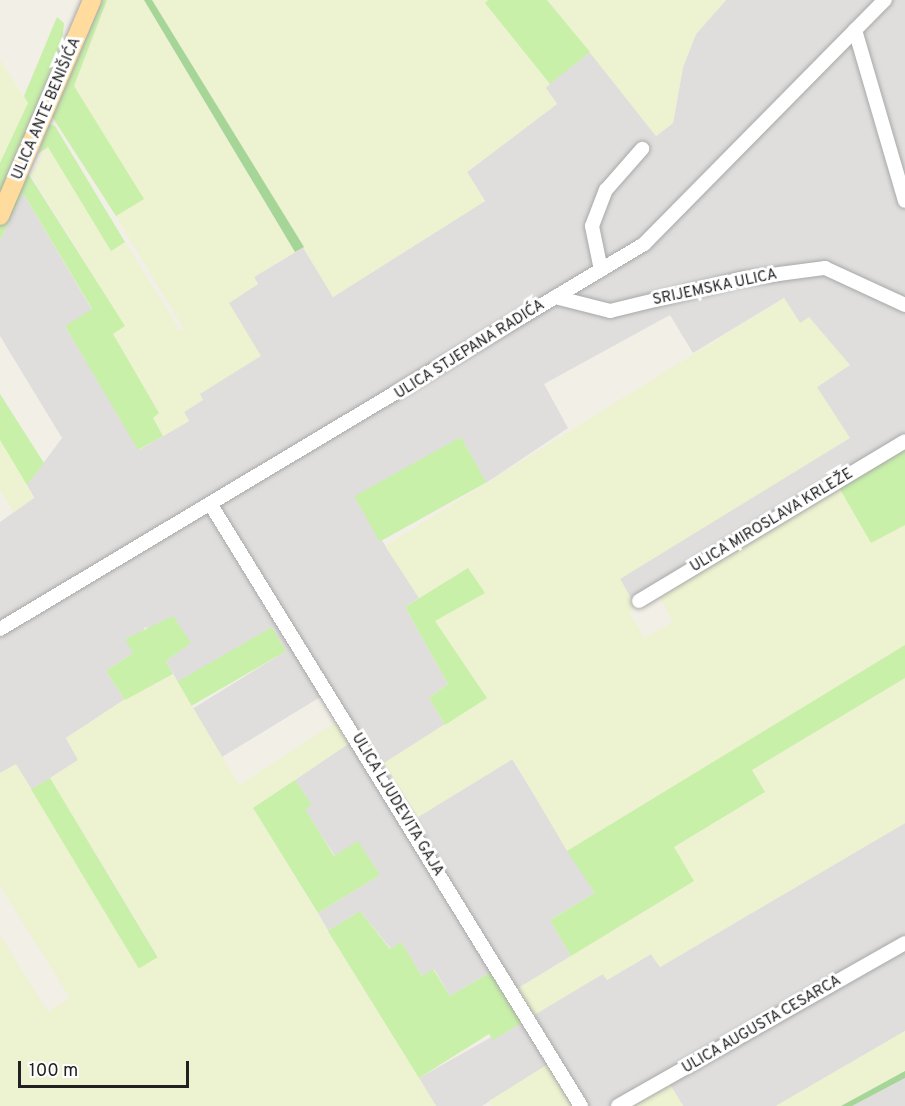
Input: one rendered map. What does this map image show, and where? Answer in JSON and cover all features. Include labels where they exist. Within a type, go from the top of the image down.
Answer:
[{"type":"main road","name":"ULICA ANTE BENIŠIĆA","points":[[0,216],[92,0]]},
{"type":"street","name":"ULICA STJEPANA RADIĆA","points":[[0,629],[211,505],[601,270],[651,237],[885,0]]},
{"type":"street","points":[[855,30],[905,201]]},
{"type":"street","points":[[601,270],[592,226],[606,190],[642,149]]},
{"type":"street","name":"SRIJEMSKA ULICA","points":[[555,297],[610,311],[741,279],[825,268],[905,305]]},
{"type":"street","name":"ULICA MIROSLAVA KRLEŽE","points":[[639,601],[905,441]]},
{"type":"street","name":"ULICA LJUDEVITA GAJA","points":[[211,505],[581,1106]]},
{"type":"street","name":"ULICA AUGUSTA CESARCA","points":[[618,1106],[905,943]]},
{"type":"shaded area","points":[[726,0],[905,0],[905,444],[636,607],[620,579],[699,527],[817,387],[849,365],[800,323],[784,298],[693,353],[670,315],[544,384],[568,428],[486,483],[461,437],[360,506],[419,598],[405,607],[448,684],[429,698],[445,725],[385,763],[418,817],[512,759],[595,893],[550,920],[571,956],[507,995],[491,972],[450,996],[434,969],[422,976],[401,943],[391,949],[360,911],[328,931],[318,913],[380,875],[335,856],[304,809],[311,805],[295,780],[351,742],[322,696],[222,757],[192,709],[286,651],[272,627],[179,684],[166,661],[190,643],[145,627],[133,653],[106,671],[125,700],[66,738],[78,760],[32,790],[16,765],[0,773],[0,522],[34,498],[27,485],[62,438],[0,336],[0,240],[23,193],[92,310],[65,326],[139,450],[189,421],[184,412],[202,400],[199,394],[229,303],[258,284],[254,277],[304,247],[333,297],[485,201],[467,172],[557,104],[545,87],[590,52],[656,136],[673,123],[683,67],[696,34]]},
{"type":"shaded area","points":[[905,823],[905,1031],[776,1106],[683,1106],[669,1083],[629,1106],[577,1106],[550,1063],[482,1106],[436,1106],[419,1078],[603,974],[607,980],[651,954],[660,967]]},
{"type":"shaded area","points":[[905,1078],[905,1106],[852,1106]]},
{"type":"green space","points":[[96,0],[107,0],[74,86],[144,199],[116,216],[51,115]]},
{"type":"green space","points":[[107,0],[144,0],[295,252],[254,277],[258,284],[229,303],[261,356],[200,394],[203,400],[184,412],[189,421],[163,436],[153,418],[159,413],[113,334],[124,325],[31,174],[48,146],[111,251],[125,242],[180,331],[184,329],[116,216],[143,199],[74,86]]},
{"type":"green space","points":[[144,0],[152,0],[304,247],[295,252]]},
{"type":"green space","points":[[152,0],[488,0],[485,3],[550,84],[546,88],[557,104],[467,172],[485,201],[333,297]]},
{"type":"green space","points":[[488,0],[547,0],[590,52],[550,84],[485,3]]},
{"type":"green space","points":[[548,0],[726,0],[696,34],[683,67],[673,123],[656,136]]},
{"type":"green space","points":[[57,17],[64,23],[62,43],[0,199],[0,163],[28,103],[24,96]]},
{"type":"green space","points":[[0,60],[28,103],[0,163]]},
{"type":"green space","points":[[48,124],[55,126],[125,242],[111,251],[48,147],[38,154]]},
{"type":"green space","points":[[26,170],[125,326],[113,334],[159,413],[153,418],[163,436],[138,450],[65,326],[92,309],[23,193],[0,240],[0,223]]},
{"type":"green space","points":[[784,298],[800,323],[809,317],[850,365],[817,387],[850,438],[620,579],[636,607],[629,612],[644,638],[673,622],[658,594],[837,484],[871,543],[905,525],[905,645],[567,851],[513,759],[418,817],[384,763],[487,697],[434,621],[484,593],[468,568],[419,598],[385,546]]},
{"type":"green space","points":[[0,394],[44,463],[27,485],[0,440]]},
{"type":"green space","points":[[461,437],[486,482],[380,542],[354,496]]},
{"type":"green space","points":[[0,440],[34,497],[14,512],[0,490]]},
{"type":"green space","points":[[905,444],[905,525],[871,543],[837,484]]},
{"type":"green space","points":[[468,568],[485,593],[435,621],[487,698],[445,725],[429,698],[448,684],[405,607]]},
{"type":"green space","points":[[173,616],[191,643],[166,661],[173,674],[125,700],[106,671],[133,653],[125,639]]},
{"type":"green space","points":[[272,627],[286,651],[192,706],[178,682]]},
{"type":"green space","points":[[905,645],[905,678],[752,770],[765,792],[674,847],[694,881],[571,956],[550,920],[595,893],[567,851]]},
{"type":"green space","points":[[173,674],[239,785],[338,721],[351,742],[253,808],[436,1106],[0,1106],[0,935],[48,1012],[70,998],[0,886],[0,773],[16,764],[140,967],[158,956],[50,778],[78,760],[66,738],[152,681],[155,686]]},
{"type":"green space","points":[[905,678],[905,823],[660,967],[651,954],[607,980],[603,974],[531,1017],[515,990],[693,882],[674,847],[765,792],[752,770]]},
{"type":"green space","points":[[50,778],[158,957],[139,968],[31,789]]},
{"type":"green space","points":[[295,780],[312,805],[305,809],[334,856],[358,841],[380,875],[318,913],[253,808]]},
{"type":"green space","points":[[360,911],[390,949],[401,942],[422,976],[433,969],[450,996],[491,972],[523,1022],[493,1040],[489,1034],[419,1078],[328,931]]},
{"type":"green space","points":[[905,1031],[905,1071],[841,1106],[776,1106]]},
{"type":"green space","points":[[550,1063],[577,1106],[492,1106],[489,1101]]},
{"type":"green space","points":[[905,1071],[905,1078],[852,1106],[841,1106]]},
{"type":"green space","points":[[669,1083],[683,1106],[629,1106]]}]
